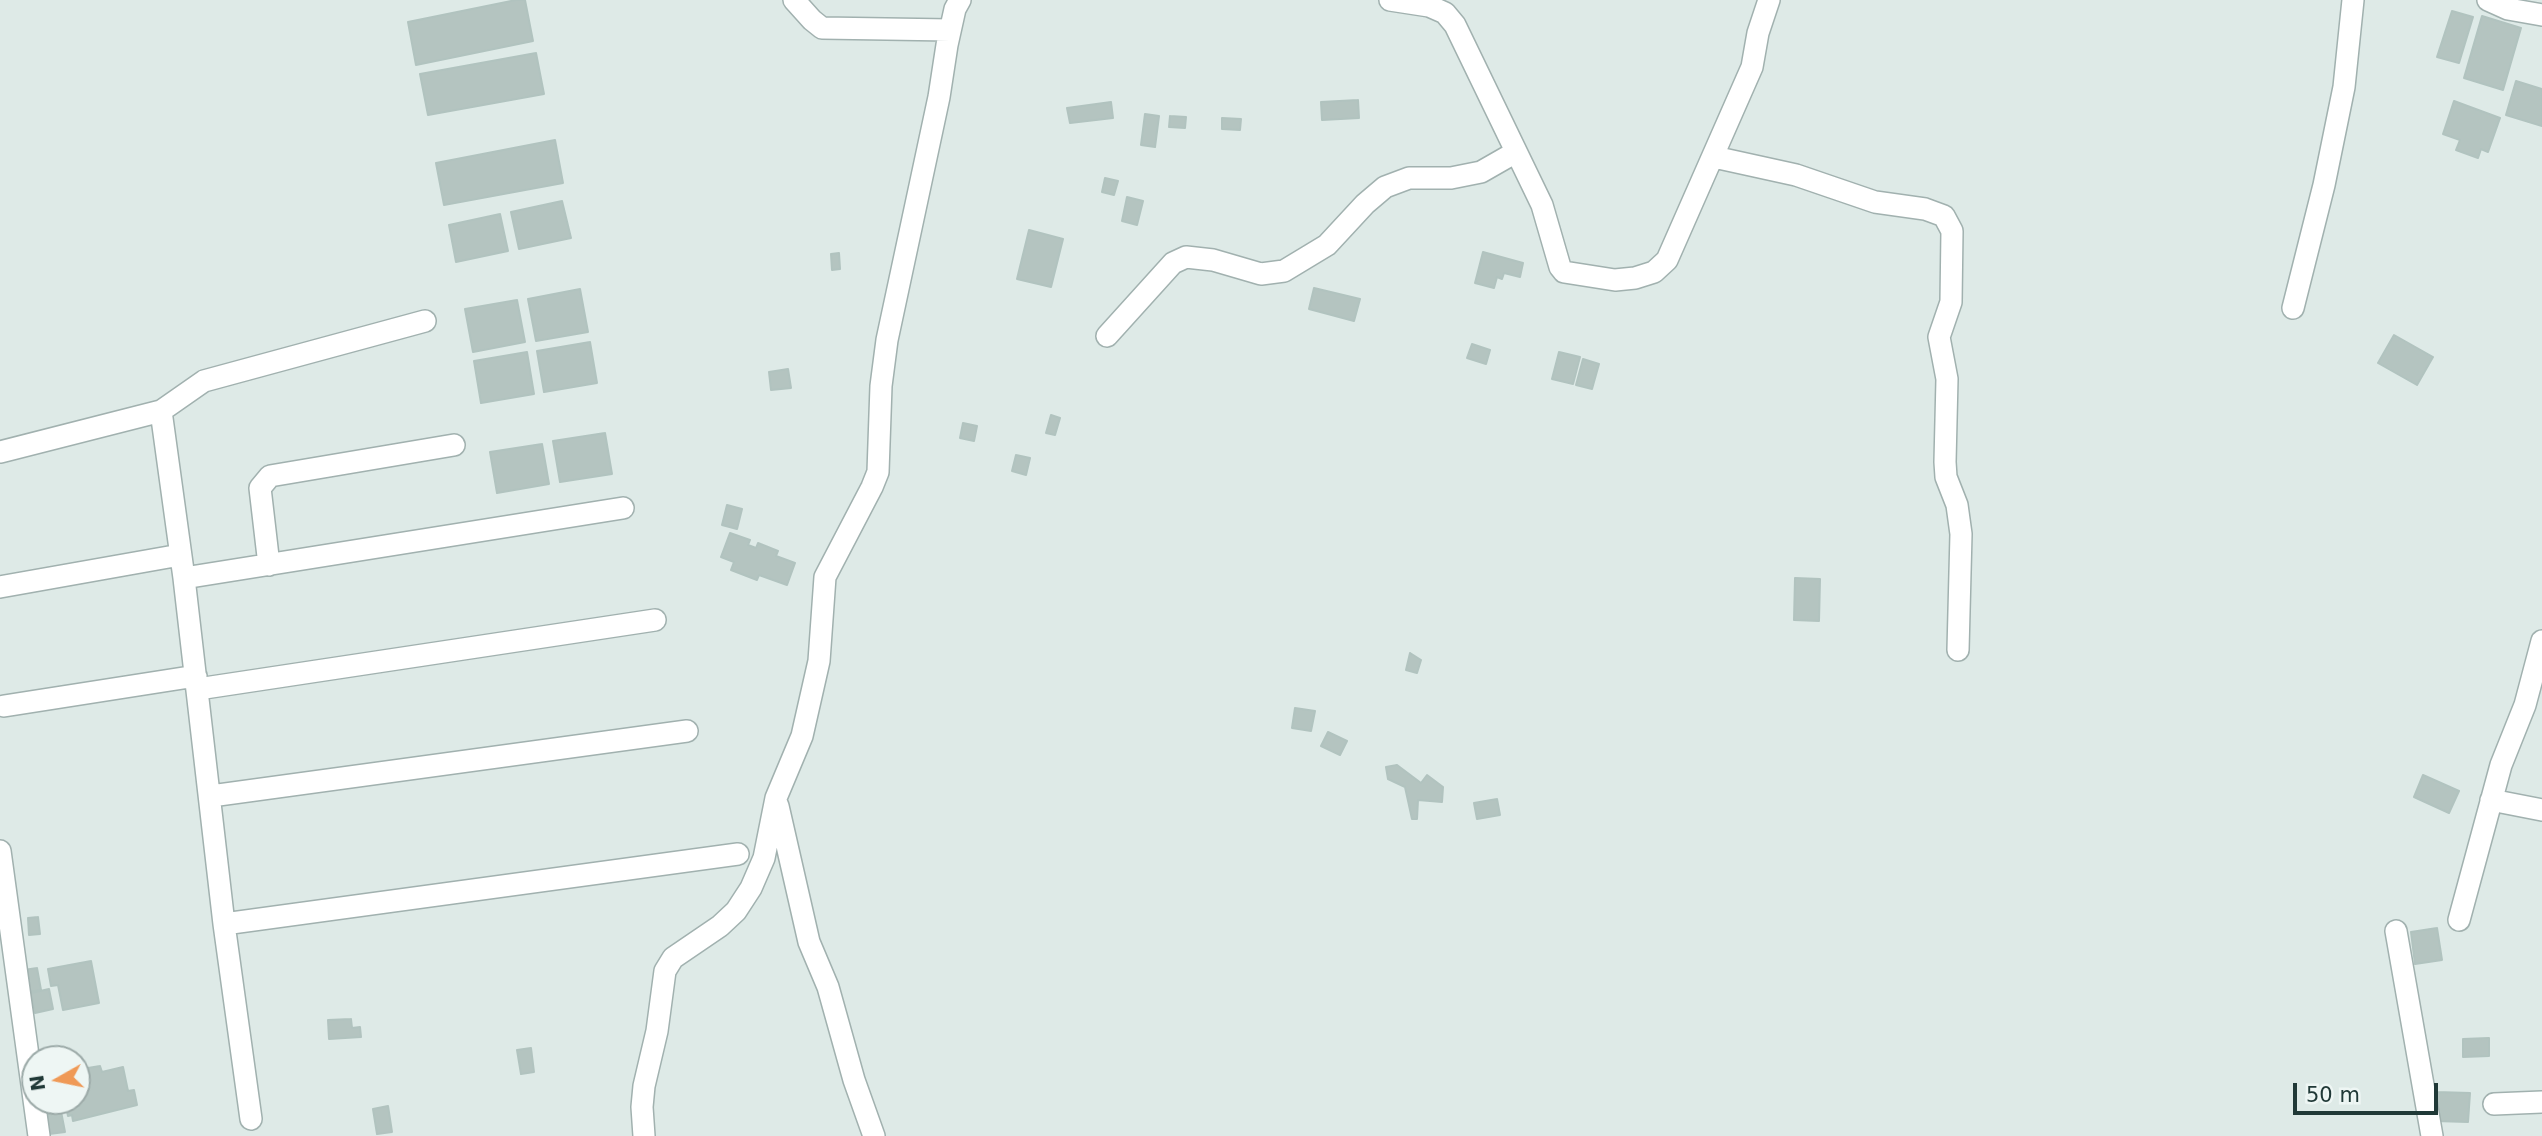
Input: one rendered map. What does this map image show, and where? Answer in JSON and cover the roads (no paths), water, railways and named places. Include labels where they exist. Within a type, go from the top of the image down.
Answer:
[{"type":"street","points":[[794,0],[822,27],[950,30]]},
{"type":"street","points":[[644,1136],[642,1107],[657,1031],[664,971],[673,958],[720,926],[736,911],[751,888],[764,858],[776,798],[802,736],[819,661],[825,577],[878,472],[881,387],[887,340],[939,97],[950,30],[960,0]]},
{"type":"street","points":[[1390,0],[1429,6],[1445,13],[1455,25],[1542,205],[1560,267],[1564,272],[1615,280],[1654,272],[1667,260],[1752,67],[1758,33],[1769,0]]},
{"type":"street","points":[[2293,308],[2324,185],[2344,87],[2353,0]]},
{"type":"street","points":[[2487,0],[2508,9],[2542,15]]},
{"type":"street","points":[[1107,336],[1173,263],[1186,257],[1213,260],[1261,274],[1284,271],[1327,245],[1365,204],[1385,187],[1409,178],[1451,178],[1481,172],[1516,152]]},
{"type":"street","points":[[1714,158],[1796,174],[1875,202],[1926,209],[1944,216],[1952,231],[1951,302],[1939,337],[1947,379],[1946,477],[1957,505],[1961,534],[1958,650]]},
{"type":"street","points":[[0,452],[161,411],[205,380],[425,321]]},
{"type":"street","points":[[161,411],[211,796],[224,924],[251,1119]]},
{"type":"street","points":[[269,565],[260,488],[270,476],[454,445]]},
{"type":"street","points":[[184,578],[623,508]]},
{"type":"street","points":[[0,587],[180,555]]},
{"type":"street","points":[[4,706],[197,683],[655,620]]},
{"type":"street","points":[[2459,920],[2501,765],[2525,705],[2542,641]]},
{"type":"street","points":[[211,796],[687,731]]},
{"type":"street","points":[[776,798],[809,942],[828,986],[853,1080],[874,1136]]},
{"type":"street","points":[[2491,800],[2542,810]]},
{"type":"street","points":[[0,851],[39,1136]]},
{"type":"street","points":[[224,924],[738,854]]},
{"type":"street","points":[[2396,931],[2432,1136]]},
{"type":"street","points":[[2494,1104],[2542,1102]]}]
